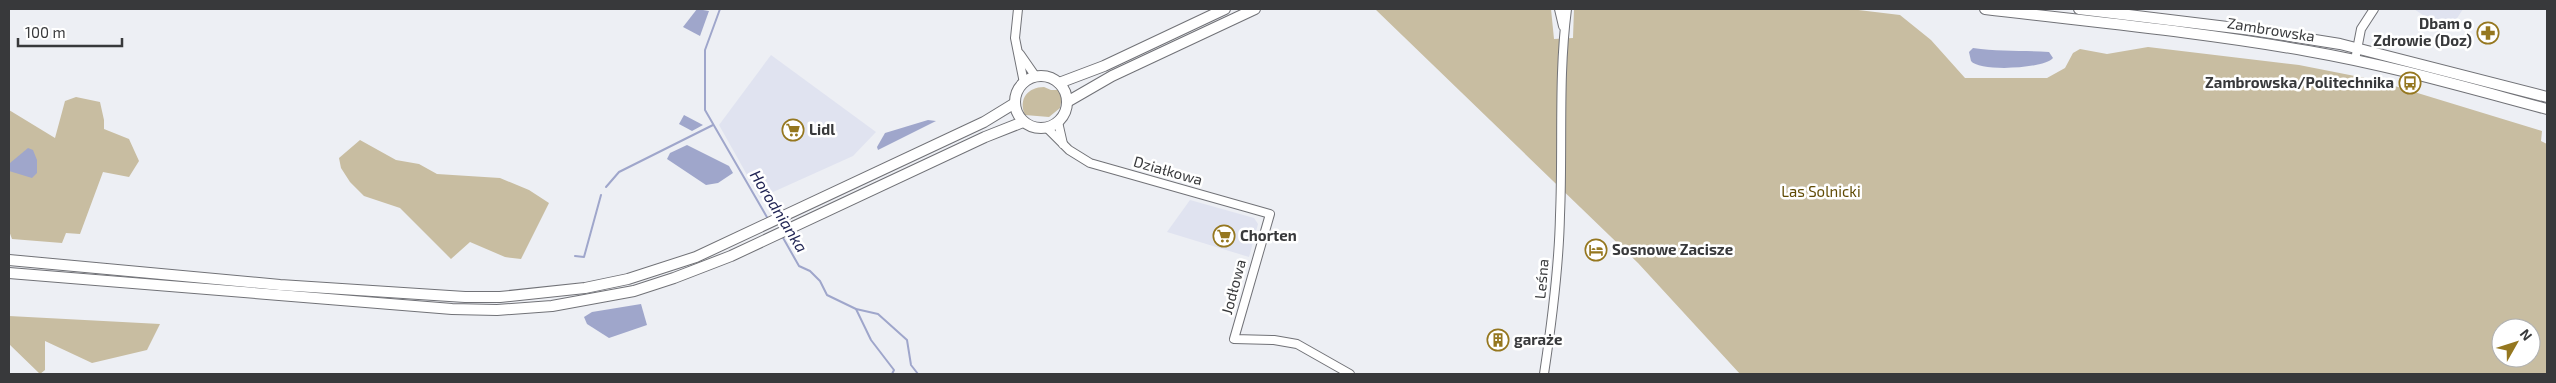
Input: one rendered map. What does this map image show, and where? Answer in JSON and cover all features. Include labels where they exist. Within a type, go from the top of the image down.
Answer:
[{"type":"main road","points":[[1059,84],[1104,66],[1225,9]]},
{"type":"main road","points":[[1068,102],[1112,76],[1255,9]]},
{"type":"main road","name":"Zambrowska","points":[[1985,9],[2212,36],[2355,60],[2547,109]]},
{"type":"main road","name":"Zambrowska","points":[[2080,9],[2252,30],[2357,47],[2547,97]]},
{"type":"main road","points":[[1045,76],[1059,84],[1068,102],[1065,113],[1058,122],[1047,128],[1034,128],[1024,122],[1019,116],[1015,103],[1019,88],[1024,82],[1036,77],[1045,76]]},
{"type":"main road","points":[[9,260],[280,285],[465,298],[500,297],[576,290],[628,279],[696,257],[756,231],[984,122],[1015,103]]},
{"type":"main road","points":[[9,273],[395,305],[497,310],[552,306],[634,291],[704,268],[984,137],[1024,122]]},
{"type":"street","points":[[1018,9],[1015,38],[1024,82]]},
{"type":"street","points":[[1559,9],[1564,30]]},
{"type":"street","points":[[1564,30],[1567,9]]},
{"type":"street","points":[[2355,60],[2361,29],[2374,9]]},
{"type":"street","name":"Leśna","points":[[1544,374],[1556,282],[1564,30]]},
{"type":"street","points":[[1018,52],[1036,77]]},
{"type":"street","points":[[1058,122],[1063,144]]},
{"type":"street","name":"Działkowa","points":[[1047,128],[1078,157],[1090,163],[1270,214]]},
{"type":"street","name":"Jodłowa","points":[[1270,214],[1234,339],[1274,340],[1297,344],[1350,374]]},
{"type":"shaded area","points":[[2414,9],[2463,9],[2448,32]]},
{"type":"shaded area","points":[[771,55],[876,132],[853,156],[760,198],[719,125]]},
{"type":"shaded area","points":[[1190,200],[1254,218],[1258,224],[1249,257],[1167,232]]},
{"type":"green space","name":"Las Solnicki","points":[[1375,9],[1551,9],[1554,39],[1573,38],[1574,9],[1850,9],[1900,15],[1931,40],[1965,78],[2047,78],[2065,68],[2073,53],[2080,49],[2107,54],[2148,47],[2299,65],[2375,80],[2542,131],[2541,141],[2547,144],[2547,374],[1740,374],[1638,263]]},
{"type":"green space","points":[[1044,87],[1051,90],[1060,90],[1062,96],[1060,108],[1049,117],[1025,115],[1023,104],[1026,95],[1033,89]]},
{"type":"green space","points":[[76,97],[100,102],[104,129],[129,139],[139,161],[129,177],[103,172],[80,234],[66,233],[62,243],[12,239],[9,231],[9,110],[55,138],[65,101]]},
{"type":"green space","points":[[360,140],[396,160],[419,164],[437,174],[500,178],[529,190],[549,203],[521,259],[505,257],[470,242],[451,259],[400,208],[364,196],[350,182],[341,168],[339,158]]},
{"type":"green space","points":[[9,316],[160,324],[147,350],[92,363],[45,341],[45,370],[40,374],[9,344]]},
{"type":"water","points":[[697,9],[709,11],[700,36],[683,27]]},
{"type":"water","points":[[1973,48],[2049,52],[2053,58],[2038,65],[2025,67],[1986,67],[1971,61],[1969,52]]},
{"type":"water","points":[[684,115],[703,125],[692,131],[679,124]]},
{"type":"water","points":[[928,120],[936,121],[878,150],[877,147],[885,133]]},
{"type":"water","points":[[687,145],[729,166],[733,173],[718,183],[706,185],[667,159],[670,153]]},
{"type":"water","points":[[28,148],[33,150],[37,160],[37,173],[32,178],[9,171],[10,163]]},
{"type":"water","points":[[641,304],[647,325],[609,338],[587,324],[584,317],[592,312]]},
{"type":"waterway","name":"Horodnianka","points":[[720,9],[705,50],[705,110],[768,219]]},
{"type":"waterway","points":[[606,187],[619,172],[713,125]]},
{"type":"waterway","points":[[575,256],[584,257],[601,195]]},
{"type":"waterway","name":"Horodnianka","points":[[782,236],[799,266],[810,271],[820,281],[827,295],[856,309],[878,314],[907,340],[911,365],[918,374]]},
{"type":"waterway","points":[[856,309],[871,340],[894,370],[892,374]]},
{"type":"place","name":"Dbam o Zdrowie (Doz)","points":[[2488,33]]},
{"type":"place","name":"Zambrowska/Politechnika","points":[[2410,83]]},
{"type":"place","name":"Lidl","points":[[793,130]]},
{"type":"place","name":"Chorten","points":[[1224,236]]},
{"type":"place","name":"Sosnowe Zacisze","points":[[1596,250]]},
{"type":"place","name":"garaże","points":[[1498,340]]}]
